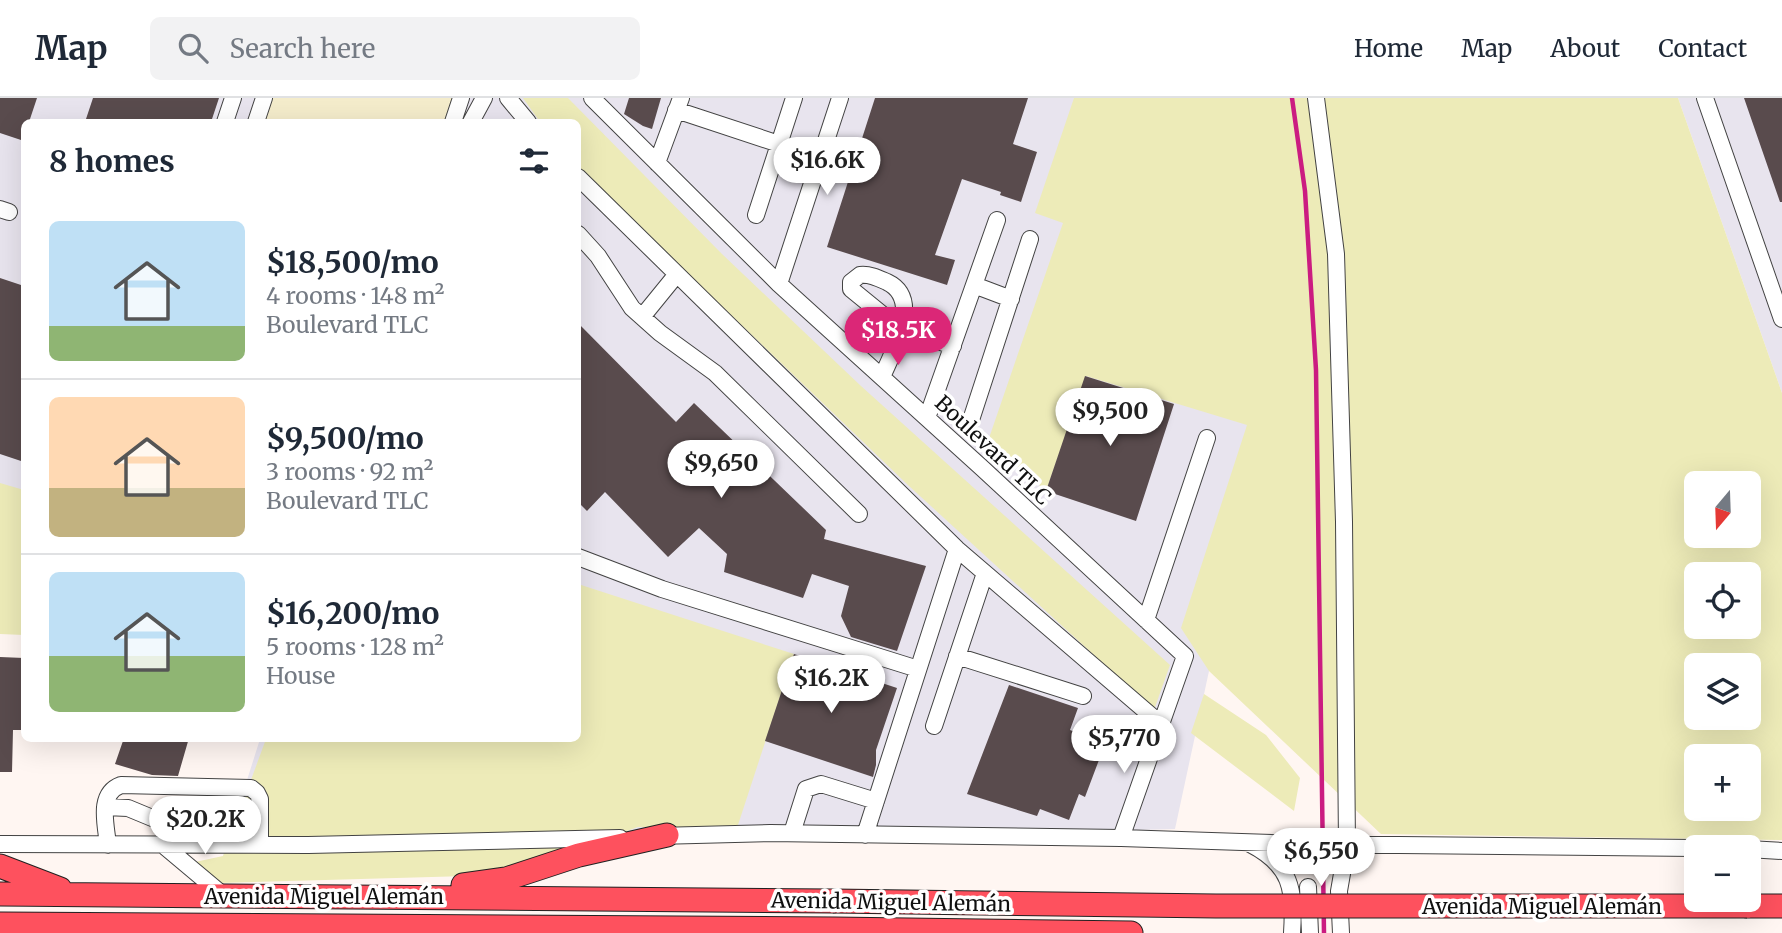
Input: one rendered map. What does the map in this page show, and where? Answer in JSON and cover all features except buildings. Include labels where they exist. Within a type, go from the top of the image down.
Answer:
[{"type":"highway","points":[[289,896],[451,886],[506,879],[579,855],[667,835]]},
{"type":"highway","points":[[0,866],[76,895]]},
{"type":"highway","name":"Avenida Miguel Alemán","points":[[0,894],[1230,906],[1782,906]]},
{"type":"highway","name":"Avenida Miguel Alemán","points":[[0,924],[1131,933]]},
{"type":"street","points":[[226,119],[233,98]]},
{"type":"street","points":[[257,119],[264,98]]},
{"type":"street","points":[[454,119],[461,98]]},
{"type":"street","points":[[473,119],[484,98]]},
{"type":"street","points":[[508,98],[526,119]]},
{"type":"street","name":"Boulevard TLC","points":[[592,98],[779,284],[1185,656],[1161,725]]},
{"type":"street","points":[[756,215],[794,98]]},
{"type":"street","points":[[779,284],[841,98]]},
{"type":"street","points":[[1316,98],[1336,254],[1344,522],[1347,845],[1339,891],[1341,933]]},
{"type":"street","points":[[1705,98],[1782,319]]},
{"type":"street","points":[[657,163],[678,104],[779,144]]},
{"type":"street","points":[[581,180],[957,549],[1161,725],[1121,838]]},
{"type":"street","points":[[928,418],[997,220]]},
{"type":"street","points":[[581,237],[598,256],[632,308],[715,373],[859,514]]},
{"type":"street","points":[[970,424],[1030,239]]},
{"type":"street","points":[[642,317],[677,274]]},
{"type":"street","points":[[974,285],[1011,299]]},
{"type":"street","points":[[882,377],[900,329],[953,346]]},
{"type":"street","points":[[1146,620],[1207,439]]},
{"type":"street","points":[[865,835],[957,549]]},
{"type":"street","points":[[581,557],[662,589],[918,669]]},
{"type":"street","points":[[934,726],[985,573]]},
{"type":"street","points":[[957,656],[1083,696]]},
{"type":"street","points":[[792,834],[806,789],[821,784],[876,801]]},
{"type":"street","points":[[108,845],[105,807],[108,793],[121,785],[251,788],[260,799],[260,844]]},
{"type":"street","points":[[105,807],[128,808],[157,820],[190,825],[212,824],[260,810]]},
{"type":"street","points":[[0,844],[260,844],[792,834],[1121,838],[1347,845],[1684,848]]},
{"type":"street","points":[[1244,841],[1269,855],[1285,873],[1292,891],[1292,933]]},
{"type":"street","points":[[162,844],[224,896]]},
{"type":"street","points":[[1308,887],[1310,933]]},
{"type":"street","points":[[303,926],[349,933]]},
{"type":"shaded area","points":[[0,98],[1240,98],[1281,460],[1209,671],[1175,829],[223,856],[259,742],[581,742],[581,119],[21,119],[21,584],[0,583]]},
{"type":"shaded area","points":[[258,98],[467,98],[460,119],[251,119]]},
{"type":"shaded area","points":[[523,98],[568,98],[722,254],[861,386],[1170,665],[1154,710],[909,486],[581,171],[581,119],[538,119]]},
{"type":"shaded area","points":[[1074,98],[1678,98],[1782,393],[1782,840],[1761,840],[1761,835],[1684,835],[1684,839],[1381,834],[1209,671],[1181,628],[1247,425],[1086,376],[1046,491],[988,441],[1063,223],[1035,213]]},
{"type":"shaded area","points":[[1678,98],[1782,98],[1782,393]]},
{"type":"shaded area","points":[[0,483],[21,489],[21,635],[0,634]]},
{"type":"shaded area","points":[[581,585],[794,654],[737,828],[638,827],[503,875],[218,883],[195,862],[223,856],[265,742],[581,742]]},
{"type":"shaded area","points":[[1204,694],[1266,735],[1300,778],[1294,811],[1191,733]]},
{"type":"railway","points":[[1292,98],[1305,191],[1316,370],[1324,933]]}]
